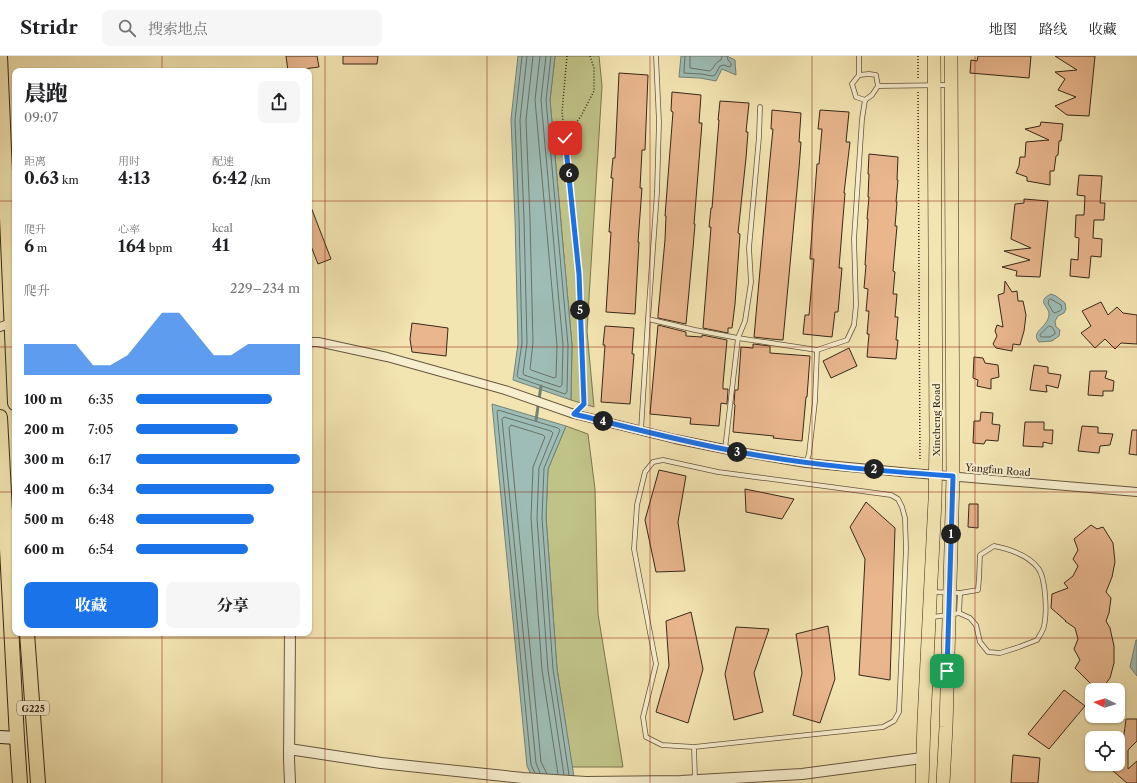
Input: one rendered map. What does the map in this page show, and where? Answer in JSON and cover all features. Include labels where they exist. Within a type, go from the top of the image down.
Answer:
[{"type":"highway","points":[[0,56],[6,325],[12,377]]},
{"type":"highway","name":"G225","points":[[0,417],[20,783]]},
{"type":"highway","name":"G225","points":[[27,636],[38,783]]},
{"type":"main road","name":"Xincheng Road","points":[[922,783],[935,500],[934,56]]},
{"type":"main road","name":"Xincheng Road","points":[[943,783],[955,593],[951,56]]},
{"type":"main road","points":[[0,737],[17,738]]},
{"type":"street","name":"Yangfan Road","points":[[312,342],[387,357],[505,390],[574,414],[725,449],[806,463],[1137,492]]},
{"type":"street","points":[[290,636],[290,783]]},
{"type":"street","points":[[289,749],[381,763],[523,778],[586,782],[802,778],[922,758]]},
{"type":"lane","points":[[642,430],[657,192],[659,122],[656,56]]},
{"type":"lane","points":[[859,56],[859,75],[852,84],[856,97],[865,100]]},
{"type":"lane","points":[[648,319],[738,338],[817,350],[847,340],[854,325],[856,305],[854,240],[861,134],[865,100],[872,95],[878,86],[876,75],[859,75]]},
{"type":"lane","points":[[878,86],[951,85]]},
{"type":"lane","points":[[725,449],[738,338],[745,321],[750,282],[749,248],[759,137],[760,107]]},
{"type":"lane","points":[[806,463],[809,454],[815,401],[817,350]]},
{"type":"lane","points":[[663,460],[718,472],[891,495],[898,499],[905,518],[906,549],[899,712],[894,721],[883,727],[694,747],[662,745],[646,736],[643,717],[656,664],[634,549],[637,506],[645,472],[653,462],[663,460]]},
{"type":"lane","points":[[929,617],[954,614],[970,618],[976,625],[980,642],[988,652],[1000,653],[1038,640],[1044,627],[1046,613],[1044,584],[1039,568],[1026,557],[1008,549],[994,546],[980,555],[978,590],[955,593],[931,592]]},
{"type":"lane","points":[[694,747],[695,780]]},
{"type":"path","points":[[567,56],[562,112],[579,274],[584,404],[574,414]]},
{"type":"path","points":[[565,138],[581,116],[594,91],[594,68],[590,56]]},
{"type":"path","points":[[918,56],[920,460]]},
{"type":"green space","points":[[555,56],[599,56],[602,86],[587,331],[594,407],[571,400],[572,345],[550,100]]},
{"type":"green space","points":[[566,426],[588,434],[595,489],[598,614],[623,767],[572,767],[557,669],[546,517],[548,469]]},
{"type":"water","points":[[518,56],[555,56],[550,100],[572,345],[571,400],[513,380],[518,344],[511,119]]},
{"type":"water","points":[[681,56],[727,56],[735,60],[736,75],[722,69],[716,81],[700,78],[679,77]]},
{"type":"water","points":[[1051,294],[1065,303],[1066,309],[1064,313],[1058,316],[1055,321],[1056,327],[1060,330],[1059,336],[1052,341],[1039,342],[1036,335],[1048,320],[1049,315],[1049,312],[1044,304],[1044,299]]},
{"type":"water","points":[[492,404],[566,426],[548,469],[546,517],[557,669],[575,783],[535,783],[527,766]]},
{"type":"water","points":[[1137,640],[1137,676],[1130,667]]},
{"type":"building","points":[[286,56],[317,56],[319,67],[288,68]]},
{"type":"building","points":[[343,56],[378,56],[377,64],[343,64]]},
{"type":"building","points":[[978,56],[1031,56],[1029,78],[970,73],[971,60],[977,61]]},
{"type":"building","points":[[1055,56],[1095,56],[1089,116],[1067,115],[1055,106],[1076,97],[1058,90],[1065,79],[1055,72],[1077,70]]},
{"type":"building","points":[[619,73],[648,75],[645,150],[642,150],[640,188],[642,188],[635,314],[606,312],[611,232],[609,232],[613,178],[611,178],[613,158],[615,158]]},
{"type":"building","points":[[672,92],[701,95],[699,123],[702,123],[686,324],[658,318],[665,240],[665,216],[673,112],[671,111]]},
{"type":"building","points":[[720,101],[749,103],[746,132],[748,132],[746,158],[738,233],[740,234],[735,304],[732,328],[728,328],[728,333],[703,328],[711,227],[709,227],[712,208]]},
{"type":"building","points":[[772,110],[801,113],[799,168],[783,340],[754,337],[773,129],[771,129]]},
{"type":"building","points":[[820,110],[849,112],[846,142],[850,142],[844,193],[839,268],[842,268],[838,312],[835,312],[832,337],[803,334],[805,315],[809,315],[814,259],[810,259],[817,164],[819,164],[822,129],[818,129]]},
{"type":"building","points":[[1041,122],[1063,124],[1061,141],[1059,141],[1058,155],[1056,156],[1054,171],[1050,171],[1050,185],[1027,181],[1027,177],[1016,173],[1019,166],[1020,157],[1025,157],[1026,142],[1049,140],[1025,129],[1040,126]]},
{"type":"building","points":[[869,154],[898,157],[895,226],[897,226],[893,271],[895,272],[893,294],[897,294],[895,317],[898,317],[896,359],[867,357],[869,311],[866,311],[868,289],[864,288],[869,197]]},
{"type":"building","points":[[1079,175],[1102,176],[1100,203],[1105,203],[1104,220],[1094,220],[1093,238],[1102,239],[1101,257],[1091,256],[1089,278],[1070,276],[1071,259],[1078,260],[1079,238],[1075,237],[1076,215],[1084,215],[1085,196],[1077,195]]},
{"type":"building","points":[[1024,199],[1048,201],[1040,277],[1016,276],[1017,271],[1002,267],[1030,260],[1004,251],[1031,248],[1011,239],[1015,204],[1024,203]]},
{"type":"building","points":[[312,210],[331,259],[318,264],[312,249]]},
{"type":"building","points":[[1005,281],[1012,292],[1017,291],[1018,301],[1023,301],[1026,315],[1020,345],[1013,344],[1012,351],[996,348],[993,344],[997,336],[995,331],[997,325],[1003,327],[998,295],[1004,293]]},
{"type":"building","points":[[1101,302],[1108,315],[1117,307],[1123,313],[1137,315],[1137,344],[1121,343],[1115,349],[1105,339],[1095,348],[1081,333],[1091,326],[1082,311]]},
{"type":"building","points":[[412,323],[448,328],[446,356],[412,352],[410,339]]},
{"type":"building","points":[[658,325],[686,332],[686,336],[702,337],[702,335],[727,340],[723,389],[728,389],[727,404],[721,403],[719,426],[690,424],[691,418],[650,414]]},
{"type":"building","points":[[605,326],[634,328],[632,354],[634,354],[630,404],[601,402]]},
{"type":"building","points":[[753,344],[770,346],[770,353],[810,356],[802,441],[773,438],[774,436],[733,432],[735,390],[738,390],[741,347],[753,348]]},
{"type":"building","points":[[849,348],[857,366],[831,378],[823,361]]},
{"type":"building","points":[[974,357],[983,358],[985,363],[998,365],[999,377],[991,379],[991,389],[977,386],[978,380],[973,378]]},
{"type":"building","points":[[1034,365],[1048,367],[1048,373],[1061,375],[1058,388],[1046,385],[1047,392],[1030,390]]},
{"type":"building","points":[[1090,371],[1107,371],[1105,378],[1114,381],[1113,391],[1103,391],[1103,396],[1088,395]]},
{"type":"building","points":[[981,412],[993,413],[992,424],[1000,425],[998,441],[986,440],[984,444],[973,443],[974,421],[980,421]]},
{"type":"building","points":[[1025,422],[1044,422],[1044,430],[1053,430],[1052,444],[1043,442],[1043,447],[1023,446]]},
{"type":"building","points":[[1082,426],[1098,427],[1098,433],[1113,434],[1110,445],[1100,446],[1099,453],[1078,451]]},
{"type":"building","points":[[1132,430],[1137,430],[1137,455],[1129,454]]},
{"type":"building","points":[[659,470],[686,476],[678,522],[685,571],[656,572],[645,520]]},
{"type":"building","points":[[745,489],[794,499],[782,519],[746,512]]},
{"type":"building","points":[[866,502],[895,528],[890,680],[859,675],[865,559],[850,527]]},
{"type":"building","points":[[969,504],[978,504],[978,528],[968,527]]},
{"type":"building","points":[[1091,525],[1097,529],[1103,527],[1113,543],[1115,562],[1112,577],[1106,592],[1111,598],[1109,613],[1106,621],[1110,628],[1114,646],[1114,663],[1110,678],[1106,683],[1090,683],[1075,668],[1080,660],[1074,649],[1078,639],[1075,628],[1051,608],[1052,594],[1068,588],[1064,583],[1073,576],[1078,566],[1073,559],[1078,550],[1074,539]]},
{"type":"building","points":[[691,612],[703,669],[688,723],[656,712],[669,666],[666,621]]},
{"type":"building","points":[[828,626],[835,679],[820,723],[793,715],[802,673],[796,634]]},
{"type":"building","points":[[736,627],[769,629],[754,673],[763,712],[734,720],[725,674]]},
{"type":"building","points":[[1064,690],[1085,706],[1049,749],[1028,734]]},
{"type":"building","points":[[1126,719],[1137,719],[1137,741],[1128,750],[1128,769],[1137,761],[1137,783],[1127,783],[1113,771],[1125,771],[1124,731]]},
{"type":"building","points":[[1013,755],[1040,758],[1038,783],[1011,783]]},
{"type":"waterway","points":[[536,420],[541,386]]},
{"type":"route","points":[[565,138],[579,274],[584,404],[574,414],[675,439],[806,463],[953,476],[947,671]]}]
